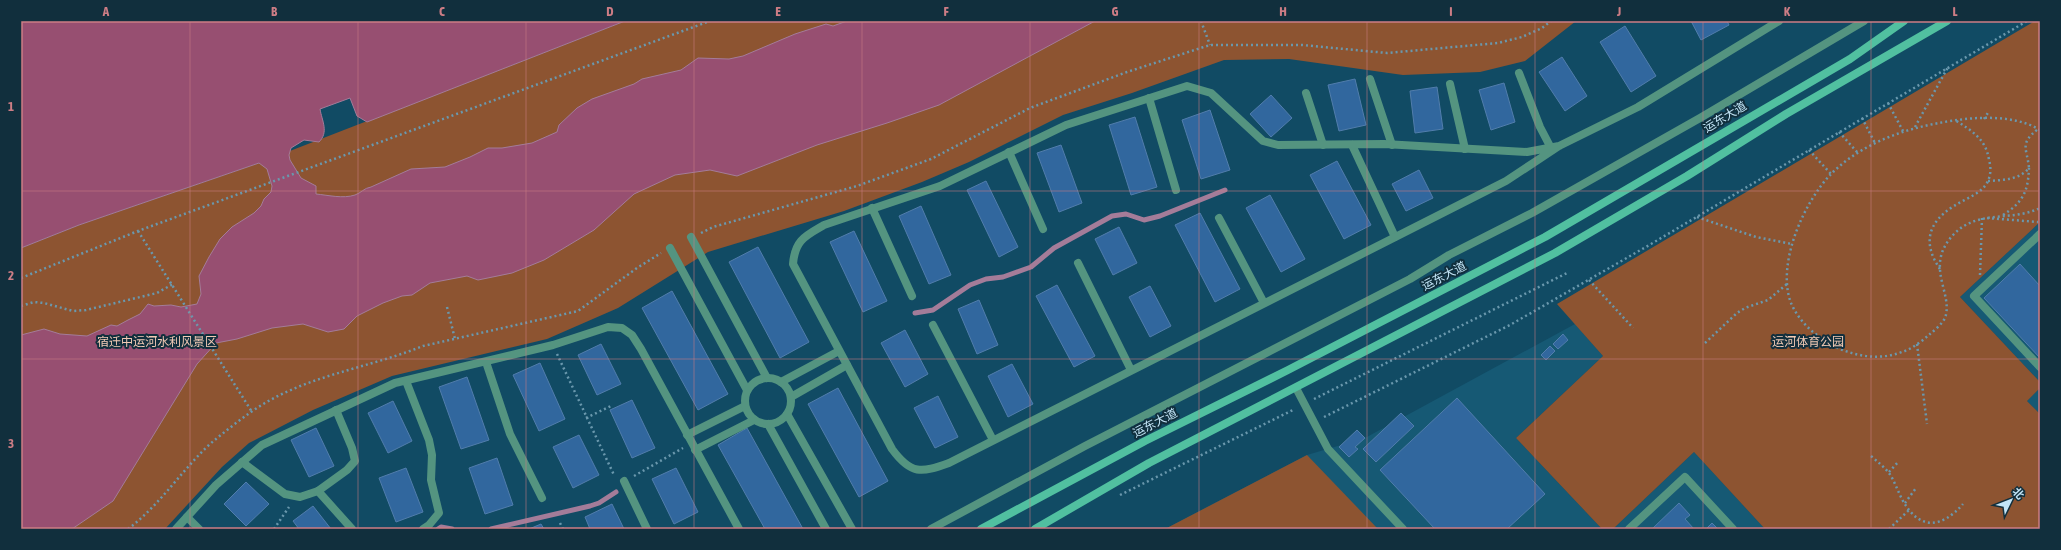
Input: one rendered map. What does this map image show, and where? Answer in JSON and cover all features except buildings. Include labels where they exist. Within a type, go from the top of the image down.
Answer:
[{"type":"main road","name":"运东大道","points":[[981,529],[1145,441],[1288,370],[1546,237],[1850,59],[1904,21]]},
{"type":"main road","points":[[1035,529],[1149,463],[1555,253],[1687,176],[1786,114],[1947,21]]},
{"type":"street","points":[[1554,148],[1527,152],[1392,145],[1278,145],[1263,141],[1211,93],[1200,88],[1187,86],[1066,125],[940,186],[824,225],[808,234],[799,242],[794,251],[793,264],[892,449],[905,465],[916,471],[928,470],[949,462],[993,440],[1506,181],[1554,148],[1638,106],[1767,24],[1779,21]]},
{"type":"street","points":[[931,529],[1085,446],[1410,279],[1449,254],[1532,213],[1700,118],[1864,21]]},
{"type":"street","points":[[1519,73],[1540,127],[1554,148]]},
{"type":"street","points":[[1370,79],[1392,145]]},
{"type":"street","points":[[1450,84],[1465,149]]},
{"type":"street","points":[[1306,93],[1323,145]]},
{"type":"street","points":[[1149,98],[1176,190]]},
{"type":"street","points":[[1352,145],[1395,237]]},
{"type":"street","points":[[1009,152],[1043,229]]},
{"type":"street","points":[[872,208],[912,296]]},
{"type":"street","points":[[1219,218],[1264,303]]},
{"type":"street","points":[[2040,234],[1974,296],[2040,367]]},
{"type":"street","points":[[691,237],[767,378]]},
{"type":"street","points":[[670,248],[747,390],[745,406],[754,420]]},
{"type":"street","points":[[1078,263],[1131,370]]},
{"type":"street","points":[[933,325],[993,440]]},
{"type":"street","points":[[176,529],[216,485],[262,445],[336,410],[396,383],[553,345],[608,327],[622,328],[632,336],[641,349],[739,529]]},
{"type":"street","points":[[781,382],[839,351]]},
{"type":"street","points":[[486,362],[510,434],[542,498]]},
{"type":"street","points":[[791,397],[847,366]]},
{"type":"street","points":[[691,443],[754,420],[768,424],[775,423],[787,414],[790,408],[791,397],[786,387],[781,382],[767,378],[755,382],[747,390]]},
{"type":"street","points":[[406,381],[429,440],[432,455],[431,480],[439,513],[429,525],[423,529]]},
{"type":"street","points":[[1296,388],[1328,449],[1403,529]]},
{"type":"street","points":[[691,443],[745,406]]},
{"type":"street","points":[[242,462],[285,494],[300,497],[318,492],[347,470],[355,461],[352,448],[336,410]]},
{"type":"street","points":[[787,414],[852,529]]},
{"type":"street","points":[[768,424],[826,529]]},
{"type":"street","points":[[1629,529],[1685,477],[1733,529]]},
{"type":"street","points":[[624,481],[647,529]]},
{"type":"street","points":[[318,492],[341,515],[352,529]]},
{"type":"street","points":[[187,517],[199,529]]},
{"type":"path","points":[[21,278],[138,231],[710,21]]},
{"type":"path","points":[[1201,21],[1210,45]]},
{"type":"path","points":[[1314,422],[1374,394],[1510,325],[1589,280],[2027,21]]},
{"type":"path","points":[[1915,127],[1948,67]]},
{"type":"path","points":[[1888,103],[1903,131]]},
{"type":"path","points":[[1984,119],[1989,111]]},
{"type":"path","points":[[1862,118],[1875,143]]},
{"type":"path","points":[[1940,270],[1931,253],[1929,238],[1931,230],[1938,219],[1949,210],[1983,188],[1991,173],[1985,145],[1974,132],[1955,120]]},
{"type":"path","points":[[2039,129],[2013,120],[1955,120],[1915,127],[1903,131],[1875,143],[1858,153],[1831,174],[1814,196],[1800,220],[1792,244],[1788,284],[1791,302],[1806,326],[1823,341],[1844,351],[1871,357],[1889,356],[1904,352],[1917,344],[1944,321],[1947,311],[1940,279],[1940,261],[1945,247],[1954,234],[1966,225],[1981,218],[2022,214],[2040,208]]},
{"type":"path","points":[[2003,215],[2015,207],[2023,196],[2028,184],[2029,168],[2025,142],[2027,138],[2039,129]]},
{"type":"path","points":[[1839,132],[1858,153]]},
{"type":"path","points":[[1809,150],[1831,174]]},
{"type":"path","points":[[1988,181],[2019,177],[2029,168]]},
{"type":"path","points":[[1696,217],[1756,237],[1792,244]]},
{"type":"path","points":[[1981,218],[2040,222]]},
{"type":"path","points":[[1980,291],[1981,218]]},
{"type":"path","points":[[138,231],[180,295],[252,412]]},
{"type":"path","points":[[1589,280],[1633,328]]},
{"type":"path","points":[[21,306],[39,302],[73,311],[86,310],[157,293],[173,284]]},
{"type":"path","points":[[1705,343],[1737,313],[1745,308],[1768,300],[1788,284]]},
{"type":"path","points":[[447,307],[455,339]]},
{"type":"path","points":[[1917,344],[1927,424]]},
{"type":"path","points":[[553,345],[614,475],[624,481],[691,443]]},
{"type":"path","points":[[586,418],[613,405]]},
{"type":"path","points":[[1871,456],[1889,472],[1909,510],[1916,517],[1932,524],[1947,520],[1964,504]]},
{"type":"path","points":[[1889,472],[1899,461]]},
{"type":"path","points":[[1905,503],[1916,488]]},
{"type":"path","points":[[274,529],[283,514],[300,497]]},
{"type":"path","points":[[1889,529],[1909,510]]},
{"type":"path","points":[[560,523],[563,529]]},
{"type":"shaded area","points":[[21,21],[625,21],[367,122],[357,116],[350,98],[320,109],[324,126],[324,134],[322,138],[319,142],[304,140],[291,148],[289,155],[290,160],[301,178],[316,186],[316,194],[340,197],[355,195],[366,188],[411,169],[445,167],[488,148],[502,148],[532,143],[557,132],[559,125],[577,108],[592,99],[634,84],[642,79],[681,70],[698,58],[729,59],[743,56],[795,34],[826,24],[833,26],[847,21],[1095,21],[939,105],[817,145],[737,176],[710,170],[675,175],[634,194],[594,230],[544,260],[512,273],[478,280],[467,276],[430,283],[412,295],[402,296],[383,303],[357,316],[344,329],[328,332],[303,324],[272,328],[237,339],[216,343],[197,364],[113,501],[72,529],[21,529],[21,335],[44,329],[60,334],[87,336],[111,325],[117,326],[140,314],[148,304],[154,306],[171,305],[181,307],[197,304],[201,294],[199,276],[220,239],[232,227],[254,213],[261,206],[264,199],[271,192],[272,186],[267,169],[259,163],[79,225],[21,248]]},
{"type":"shaded area","points":[[2040,222],[2040,382],[1960,297]]},
{"type":"shaded area","points":[[1575,324],[1603,356],[1516,438],[1602,529],[1165,529],[1307,455],[1365,438]]},
{"type":"shaded area","points":[[2040,388],[2040,414],[2027,401]]},
{"type":"shaded area","points":[[1694,452],[1765,529],[1613,529]]},
{"type":"green space","name":"宿迁中运河水利风景区","points":[[625,21],[1576,21],[1525,61],[1480,72],[1403,75],[1289,59],[1224,60],[1132,93],[1063,115],[969,162],[922,182],[844,211],[708,252],[618,308],[547,339],[392,376],[313,410],[249,443],[222,467],[165,529],[21,529],[21,248],[79,225],[259,163]]},
{"type":"green space","name":"运河体育公园","points":[[2035,21],[2040,21],[2040,222],[1960,297],[2040,382],[2040,388],[2027,401],[2040,414],[2040,529],[1765,529],[1694,452],[1613,529],[1602,529],[1516,438],[1603,356],[1557,304]]},
{"type":"green space","points":[[1307,455],[1378,529],[1165,529]]},
{"type":"waterway","points":[[915,313],[933,310],[970,285],[986,279],[1003,277],[1031,267],[1054,248],[1112,216],[1126,214],[1144,220],[1160,216],[1225,190]]},
{"type":"waterway","points":[[491,529],[590,506],[599,503],[616,492]]},
{"type":"waterway","points":[[438,529],[441,527],[452,529]]}]
